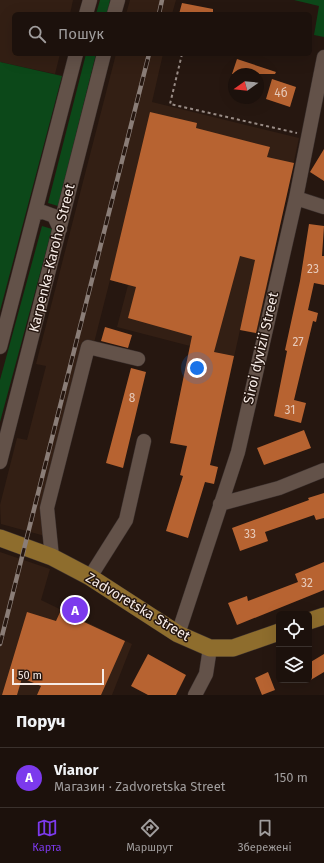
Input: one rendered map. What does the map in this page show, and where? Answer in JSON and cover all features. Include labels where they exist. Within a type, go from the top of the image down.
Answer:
[{"type":"main road","name":"Zadvoretska Street","points":[[0,538],[52,557],[90,577],[178,634],[210,648],[233,648],[276,633]]},
{"type":"main road","points":[[312,620],[324,616]]},
{"type":"street","points":[[87,12],[90,0]]},
{"type":"street","points":[[115,12],[118,0]]},
{"type":"street","name":"Karpenka-Karoho Street","points":[[0,347],[75,56]]},
{"type":"street","name":"Karpenka-Karoho Street","points":[[0,462],[103,56]]},
{"type":"street","name":"Siroi dyvizii Street","points":[[178,634],[238,452],[296,198],[324,57]]},
{"type":"street","points":[[296,198],[324,207]]},
{"type":"street","points":[[36,212],[43,212],[54,216],[60,229]]},
{"type":"street","points":[[52,557],[47,508],[88,347],[138,359]]},
{"type":"street","points":[[90,577],[126,520],[144,441]]},
{"type":"street","points":[[220,504],[279,488],[324,470]]},
{"type":"street","points":[[195,695],[206,674],[210,648]]},
{"type":"path","points":[[182,56],[170,104],[308,135]]},
{"type":"shaded area","points":[[0,0],[73,0],[70,12],[12,12],[12,56],[60,56],[55,74],[0,62]]},
{"type":"shaded area","points":[[130,0],[176,0],[173,12],[127,12]]},
{"type":"shaded area","points":[[115,56],[163,56],[152,102],[299,138],[257,334],[240,330],[213,452],[170,443],[190,346],[117,327],[128,285],[110,280],[45,536],[1,524],[0,505],[17,438],[27,440],[46,366],[36,364]]},
{"type":"shaded area","points":[[0,552],[50,569],[41,600],[132,644],[112,695],[0,695]]},
{"type":"green space","points":[[100,0],[110,0],[107,12],[97,12]]},
{"type":"green space","points":[[294,0],[324,0],[324,37],[314,35],[319,6]]},
{"type":"green space","points":[[85,56],[96,56],[58,206],[48,203]]},
{"type":"green space","points":[[0,62],[62,76],[0,311]]},
{"type":"green space","points":[[42,226],[52,229],[0,422],[0,380]]},
{"type":"building","points":[[182,3],[213,9],[213,12],[180,12]]},
{"type":"building","points":[[237,59],[264,68],[234,68]]},
{"type":"building","points":[[264,68],[276,72],[275,74],[264,74]]},
{"type":"building","points":[[272,79],[296,87],[290,107],[266,99]]},
{"type":"building","points":[[150,112],[197,123],[196,128],[270,147],[267,157],[294,163],[256,333],[240,330],[255,260],[240,256],[214,352],[234,356],[210,465],[218,467],[214,484],[205,482],[188,538],[166,531],[183,476],[180,475],[187,446],[170,443],[192,336],[128,318],[136,287],[110,280]]},
{"type":"building","points":[[324,149],[324,181],[310,172]]},
{"type":"building","points":[[309,224],[324,226],[322,256],[324,256],[324,285],[314,283],[308,310],[318,313],[316,322],[313,321],[294,400],[306,403],[301,423],[274,416],[287,351],[285,350],[300,281]]},
{"type":"building","points":[[105,327],[132,335],[128,348],[101,341]]},
{"type":"building","points":[[131,368],[146,372],[123,468],[106,463]]},
{"type":"building","points":[[304,430],[311,448],[264,465],[257,448]]},
{"type":"building","points":[[324,493],[324,518],[316,520],[314,515],[265,532],[268,541],[240,551],[232,528],[309,500],[308,498]]},
{"type":"building","points":[[324,562],[324,590],[237,625],[228,603],[247,596],[248,601],[298,582],[295,574]]},
{"type":"building","points":[[66,599],[89,611],[84,622],[125,641],[101,695],[37,695],[41,686],[22,678],[17,695],[2,695],[27,612],[56,621]]},
{"type":"building","points":[[148,654],[186,675],[176,695],[148,695],[131,686]]},
{"type":"building","points":[[324,654],[324,672],[312,679],[312,661]]},
{"type":"building","points":[[268,672],[275,690],[262,695],[255,678]]},
{"type":"railway","points":[[159,12],[162,0]]},
{"type":"railway","points":[[0,644],[148,56]]},
{"type":"place","name":"Vianor","points":[[75,610]]}]
